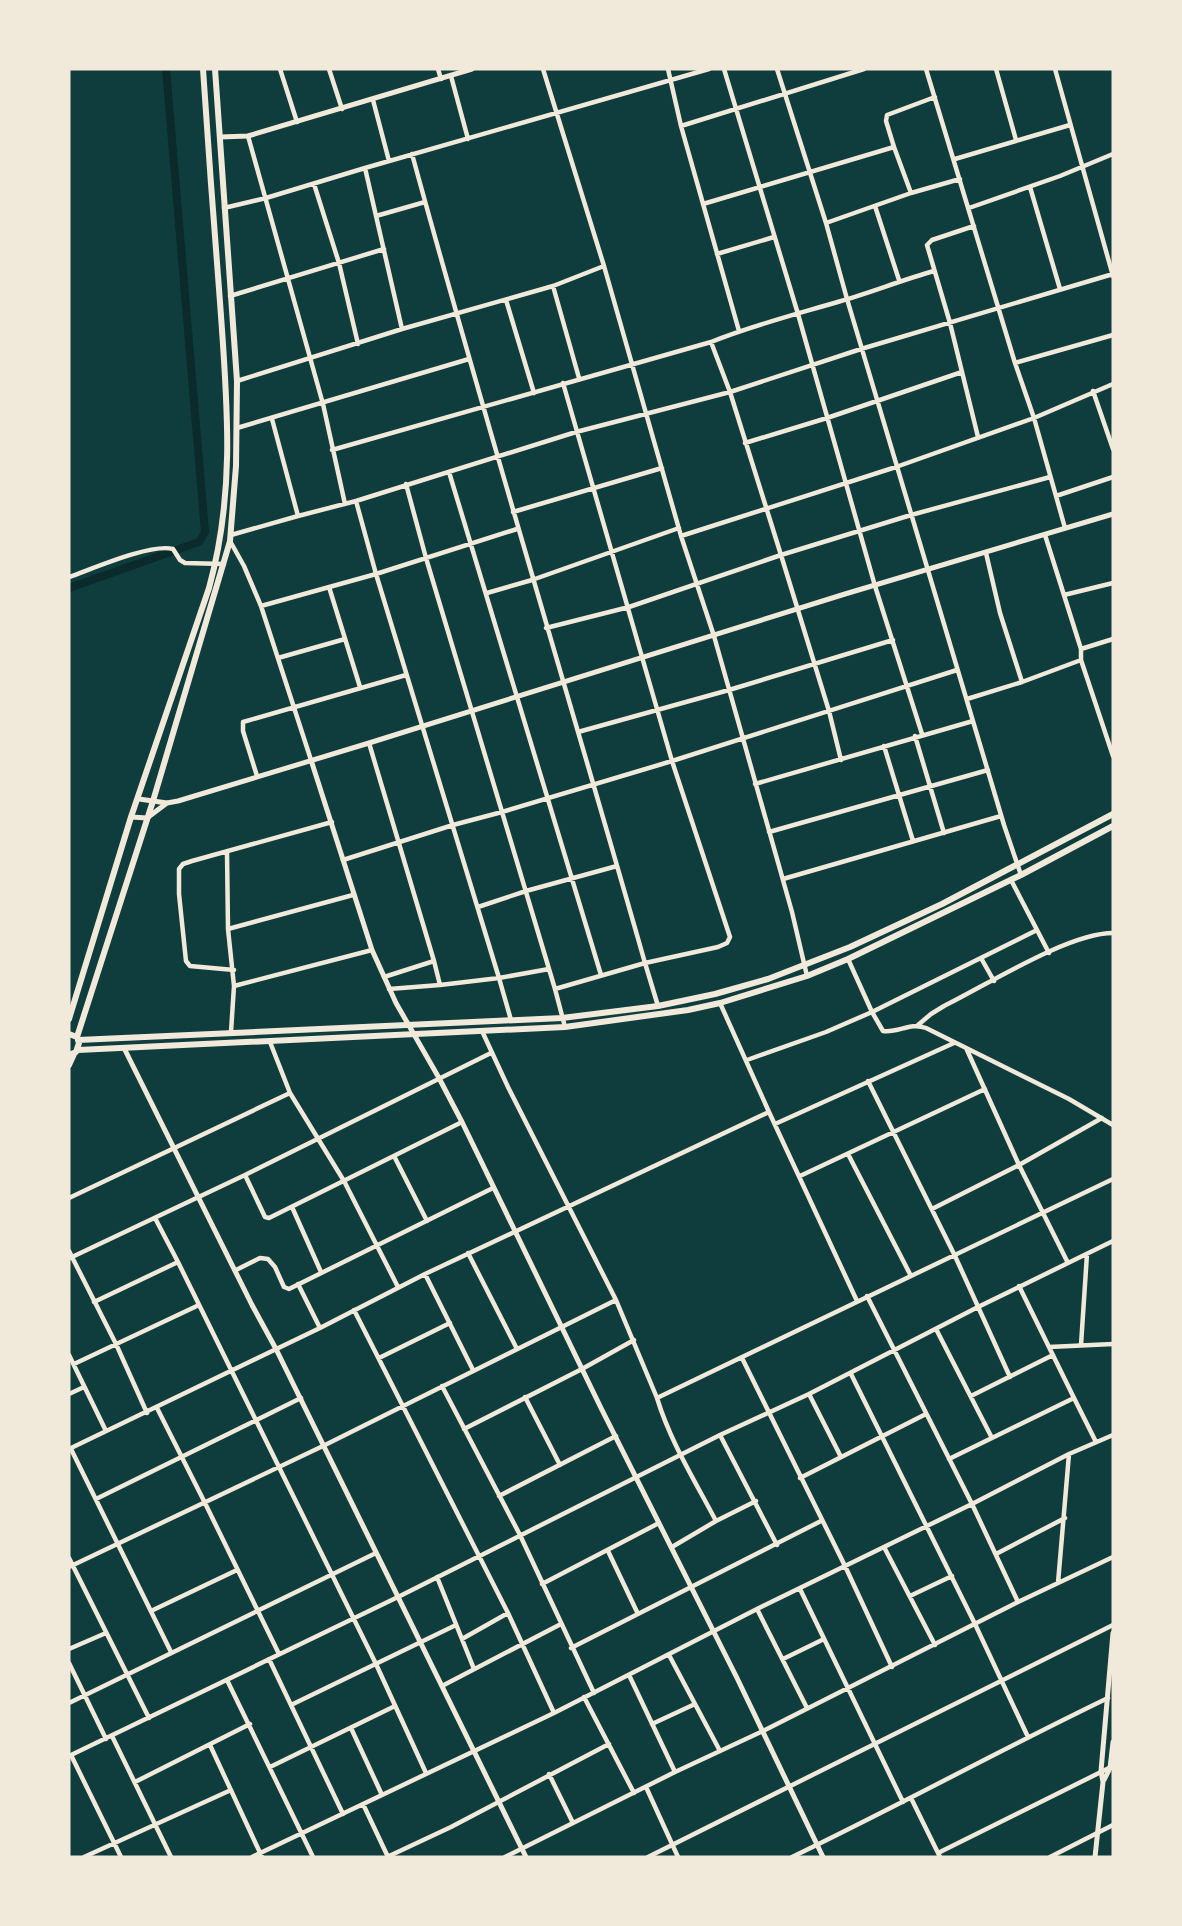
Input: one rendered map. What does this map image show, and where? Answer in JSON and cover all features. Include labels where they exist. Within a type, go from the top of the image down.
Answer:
[{"type":"main road","points":[[69,1018],[131,817],[139,799],[216,564],[225,510],[228,468],[226,392],[203,69]]},
{"type":"main road","points":[[69,1065],[153,801],[230,538],[237,428],[237,381],[215,69]]},
{"type":"main road","points":[[69,1034],[77,1039],[562,1018],[658,1006],[716,994],[805,966],[942,904],[1113,814]]},
{"type":"main road","points":[[73,1053],[124,1048],[565,1028],[688,1011],[807,976],[849,958],[1011,880],[1113,826]]},
{"type":"street","points":[[280,69],[297,122]]},
{"type":"street","points":[[329,69],[342,109]]},
{"type":"street","points":[[438,69],[441,79]]},
{"type":"street","points":[[220,137],[248,136],[472,69]]},
{"type":"street","points":[[543,69],[604,266],[681,536],[714,636],[783,879],[807,976]]},
{"type":"street","points":[[668,69],[681,126],[739,331]]},
{"type":"street","points":[[224,208],[266,198],[709,69]]},
{"type":"street","points":[[724,69],[798,314],[875,585],[922,734]]},
{"type":"street","points":[[777,69],[826,223],[896,467],[1001,816],[1021,875]]},
{"type":"street","points":[[681,126],[864,69]]},
{"type":"street","points":[[926,69],[1015,363],[1034,418],[1065,528]]},
{"type":"street","points":[[996,69],[1016,140]]},
{"type":"street","points":[[823,1857],[763,1731],[514,1232],[462,1122],[384,977],[353,895],[332,822],[261,606],[230,538],[298,516],[356,501],[497,455],[645,413],[730,392],[813,367],[861,349],[1113,275],[1055,69]]},
{"type":"street","points":[[451,75],[468,139]]},
{"type":"street","points":[[911,193],[885,117],[935,97]]},
{"type":"street","points":[[373,100],[388,161]]},
{"type":"street","points":[[955,159],[1071,125]]},
{"type":"street","points":[[248,136],[322,404],[345,504]]},
{"type":"street","points":[[703,204],[894,147]]},
{"type":"street","points":[[412,154],[517,529],[658,1006]]},
{"type":"street","points":[[969,208],[1113,154]]},
{"type":"street","points":[[364,168],[402,329]]},
{"type":"street","points":[[826,223],[911,193],[960,179]]},
{"type":"street","points":[[314,184],[339,263],[358,344]]},
{"type":"street","points":[[1030,187],[1060,289]]},
{"type":"street","points":[[376,216],[425,202]]},
{"type":"street","points":[[875,206],[899,280]]},
{"type":"street","points":[[974,226],[928,242],[927,249],[950,323],[978,437]]},
{"type":"street","points":[[717,254],[774,237]]},
{"type":"street","points":[[230,296],[384,249]]},
{"type":"street","points":[[237,381],[402,329],[553,286],[604,266]]},
{"type":"street","points":[[332,450],[711,342],[899,280],[934,271]]},
{"type":"street","points":[[553,286],[579,378]]},
{"type":"street","points":[[506,300],[534,393]]},
{"type":"street","points":[[1015,363],[1113,335]]},
{"type":"street","points":[[711,342],[730,392],[781,555],[829,711],[841,760]]},
{"type":"street","points":[[237,428],[469,359]]},
{"type":"street","points":[[745,442],[827,418],[962,372]]},
{"type":"street","points":[[555,989],[645,963],[718,947],[727,943],[730,937],[672,761],[563,383]]},
{"type":"street","points":[[681,536],[896,467],[1034,418],[1113,384]]},
{"type":"street","points":[[1093,391],[1113,449]]},
{"type":"street","points":[[272,418],[298,516]]},
{"type":"street","points":[[513,512],[662,468]]},
{"type":"street","points":[[449,471],[601,975]]},
{"type":"street","points":[[546,628],[629,607],[781,555],[911,515],[1050,477]]},
{"type":"street","points":[[1056,496],[1113,477]]},
{"type":"street","points":[[406,484],[565,1028]]},
{"type":"street","points":[[356,501],[406,675],[511,1020]]},
{"type":"street","points":[[131,817],[147,818],[167,803],[1113,514]]},
{"type":"street","points":[[487,593],[532,580],[679,528]]},
{"type":"street","points":[[261,606],[376,574],[517,529]]},
{"type":"street","points":[[1045,535],[1081,649],[1081,660],[1113,756]]},
{"type":"street","points":[[69,577],[141,552],[167,548],[173,549],[185,563],[224,564]]},
{"type":"street","points":[[986,553],[1000,613],[1022,682]]},
{"type":"street","points":[[1064,595],[1113,583]]},
{"type":"street","points":[[329,587],[360,687]]},
{"type":"street","points":[[278,658],[345,639]]},
{"type":"street","points":[[1081,649],[1113,639]]},
{"type":"street","points":[[578,732],[729,690],[893,640]]},
{"type":"street","points":[[967,699],[1081,660]]},
{"type":"street","points":[[342,860],[672,761],[957,670]]},
{"type":"street","points":[[257,776],[243,731],[243,722],[406,675]]},
{"type":"street","points":[[755,784],[973,721]]},
{"type":"street","points":[[915,736],[944,832]]},
{"type":"street","points":[[369,743],[440,985]]},
{"type":"street","points":[[884,746],[913,842]]},
{"type":"street","points":[[769,832],[988,770]]},
{"type":"street","points":[[139,799],[167,803]]},
{"type":"street","points":[[783,879],[1001,816]]},
{"type":"street","points":[[234,970],[190,966],[186,962],[179,894],[180,866],[332,822]]},
{"type":"street","points":[[227,852],[228,929],[234,970],[231,1032]]},
{"type":"street","points":[[478,907],[526,891],[618,866]]},
{"type":"street","points":[[1011,880],[1049,953]]},
{"type":"street","points":[[228,929],[353,895]]},
{"type":"street","points":[[747,1060],[826,1032],[872,1012],[1037,930]]},
{"type":"street","points":[[849,958],[872,1012],[881,1029],[886,1032],[918,1025],[931,1014],[1049,953],[1089,936],[1113,933]]},
{"type":"street","points":[[234,986],[372,950]]},
{"type":"street","points":[[981,958],[994,981]]},
{"type":"street","points":[[384,977],[434,961]]},
{"type":"street","points":[[390,989],[499,978],[549,969]]},
{"type":"street","points":[[720,1003],[858,1301]]},
{"type":"street","points":[[918,1025],[1030,1079],[1113,1125]]},
{"type":"street","points":[[482,1031],[616,1300],[634,1340],[664,1420],[716,1521]]},
{"type":"street","points":[[270,1042],[290,1094],[344,1181],[398,1287]]},
{"type":"street","points":[[775,1124],[954,1043]]},
{"type":"street","points":[[124,1048],[301,1398],[526,1857]]},
{"type":"street","points":[[967,1050],[1019,1165],[1068,1263]]},
{"type":"street","points":[[71,1258],[491,1053]]},
{"type":"street","points":[[868,1082],[955,1256],[1010,1377]]},
{"type":"street","points":[[800,1176],[985,1089]]},
{"type":"street","points":[[69,1198],[290,1094]]},
{"type":"street","points":[[171,1652],[70,1449],[569,1204],[769,1112]]},
{"type":"street","points":[[932,1209],[1019,1165],[1102,1118]]},
{"type":"street","points":[[244,1175],[267,1218],[272,1218],[462,1122]]},
{"type":"street","points":[[848,1154],[911,1276]]},
{"type":"street","points":[[393,1156],[427,1221]]},
{"type":"street","points":[[657,1398],[1113,1179]]},
{"type":"street","points":[[236,1270],[264,1258],[272,1262],[286,1289],[493,1188]]},
{"type":"street","points":[[292,1207],[321,1272]]},
{"type":"street","points":[[155,1218],[376,1665],[426,1773]]},
{"type":"street","points":[[121,1857],[70,1756],[398,1597],[720,1435],[851,1374],[1019,1286],[1113,1241]]},
{"type":"street","points":[[69,1251],[116,1344],[147,1413]]},
{"type":"street","points":[[468,1253],[517,1348]]},
{"type":"street","points":[[1081,1345],[1087,1254]]},
{"type":"street","points":[[94,1302],[178,1262]]},
{"type":"street","points":[[425,1274],[473,1370]]},
{"type":"street","points":[[298,1284],[320,1328]]},
{"type":"street","points":[[1019,1286],[1096,1442]]},
{"type":"street","points":[[867,1296],[972,1504],[1018,1602]]},
{"type":"street","points":[[71,1566],[323,1446],[616,1300]]},
{"type":"street","points":[[74,1364],[199,1305]]},
{"type":"street","points":[[354,1310],[524,1644],[554,1713]]},
{"type":"street","points":[[379,1358],[450,1323]]},
{"type":"street","points":[[936,1329],[992,1438]]},
{"type":"street","points":[[464,1429],[582,1370],[634,1340]]},
{"type":"street","points":[[1049,1347],[1113,1344]]},
{"type":"street","points":[[69,1354],[106,1431]]},
{"type":"street","points":[[970,1396],[1053,1355]]},
{"type":"street","points":[[742,1358],[845,1566],[892,1667]]},
{"type":"street","points":[[851,1374],[952,1576],[1028,1737]]},
{"type":"street","points":[[442,1386],[520,1535],[594,1693]]},
{"type":"street","points":[[69,1394],[84,1387]]},
{"type":"street","points":[[809,1394],[841,1457]]},
{"type":"street","points":[[525,1397],[560,1465]]},
{"type":"street","points":[[96,1499],[301,1398]]},
{"type":"street","points":[[949,1459],[1074,1398]]},
{"type":"street","points":[[157,1408],[279,1654]]},
{"type":"street","points":[[800,1478],[926,1414]]},
{"type":"street","points":[[720,1435],[777,1545]]},
{"type":"street","points":[[252,1857],[261,1855],[426,1773],[554,1713],[1069,1454],[1113,1435]]},
{"type":"street","points":[[499,1496],[616,1436]]},
{"type":"street","points":[[1058,1582],[1069,1454]]},
{"type":"street","points":[[672,1547],[756,1501]]},
{"type":"street","points":[[996,1554],[1065,1518]]},
{"type":"street","points":[[571,1648],[821,1521]]},
{"type":"street","points":[[542,1584],[660,1523]]},
{"type":"street","points":[[884,1547],[935,1644]]},
{"type":"street","points":[[608,1551],[638,1614]]},
{"type":"street","points":[[69,1703],[376,1553]]},
{"type":"street","points":[[505,1857],[848,1689],[1058,1582],[1113,1557]]},
{"type":"street","points":[[69,1558],[149,1718]]},
{"type":"street","points":[[151,1611],[237,1570]]},
{"type":"street","points":[[910,1596],[952,1576]]},
{"type":"street","points":[[437,1577],[474,1670]]},
{"type":"street","points":[[800,1589],[903,1802]]},
{"type":"street","points":[[758,1609],[807,1708]]},
{"type":"street","points":[[462,1639],[508,1613]]},
{"type":"street","points":[[442,1686],[561,1624]]},
{"type":"street","points":[[291,1705],[456,1625]]},
{"type":"street","points":[[648,1857],[1113,1625]]},
{"type":"street","points":[[69,1649],[106,1633]]},
{"type":"street","points":[[1095,1857],[1103,1782],[1101,1772],[1113,1633]]},
{"type":"street","points":[[783,1659],[824,1639]]},
{"type":"street","points":[[669,1655],[720,1751]]},
{"type":"street","points":[[269,1659],[343,1814]]},
{"type":"street","points":[[69,1663],[106,1739]]},
{"type":"street","points":[[629,1675],[675,1772]]},
{"type":"street","points":[[227,1680],[313,1857]]},
{"type":"street","points":[[584,1697],[634,1792]]},
{"type":"street","points":[[792,1857],[1108,1698]]},
{"type":"street","points":[[652,1724],[695,1704]]},
{"type":"street","points":[[270,1767],[395,1706]]},
{"type":"street","points":[[135,1782],[250,1724]]},
{"type":"street","points":[[351,1728],[382,1795]]},
{"type":"street","points":[[112,1736],[171,1857]]},
{"type":"street","points":[[1103,1782],[1112,1767],[1113,1742]]},
{"type":"street","points":[[363,1804],[388,1857],[609,1744]]},
{"type":"street","points":[[210,1745],[261,1855]]},
{"type":"street","points":[[911,1798],[939,1855],[1112,1767]]},
{"type":"street","points":[[549,1774],[573,1823]]},
{"type":"street","points":[[646,1787],[678,1857]]},
{"type":"street","points":[[84,1857],[231,1790]]},
{"type":"street","points":[[1050,1857],[1113,1826]]},
{"type":"waterway","points":[[69,588],[199,542],[205,532],[166,69]]}]
